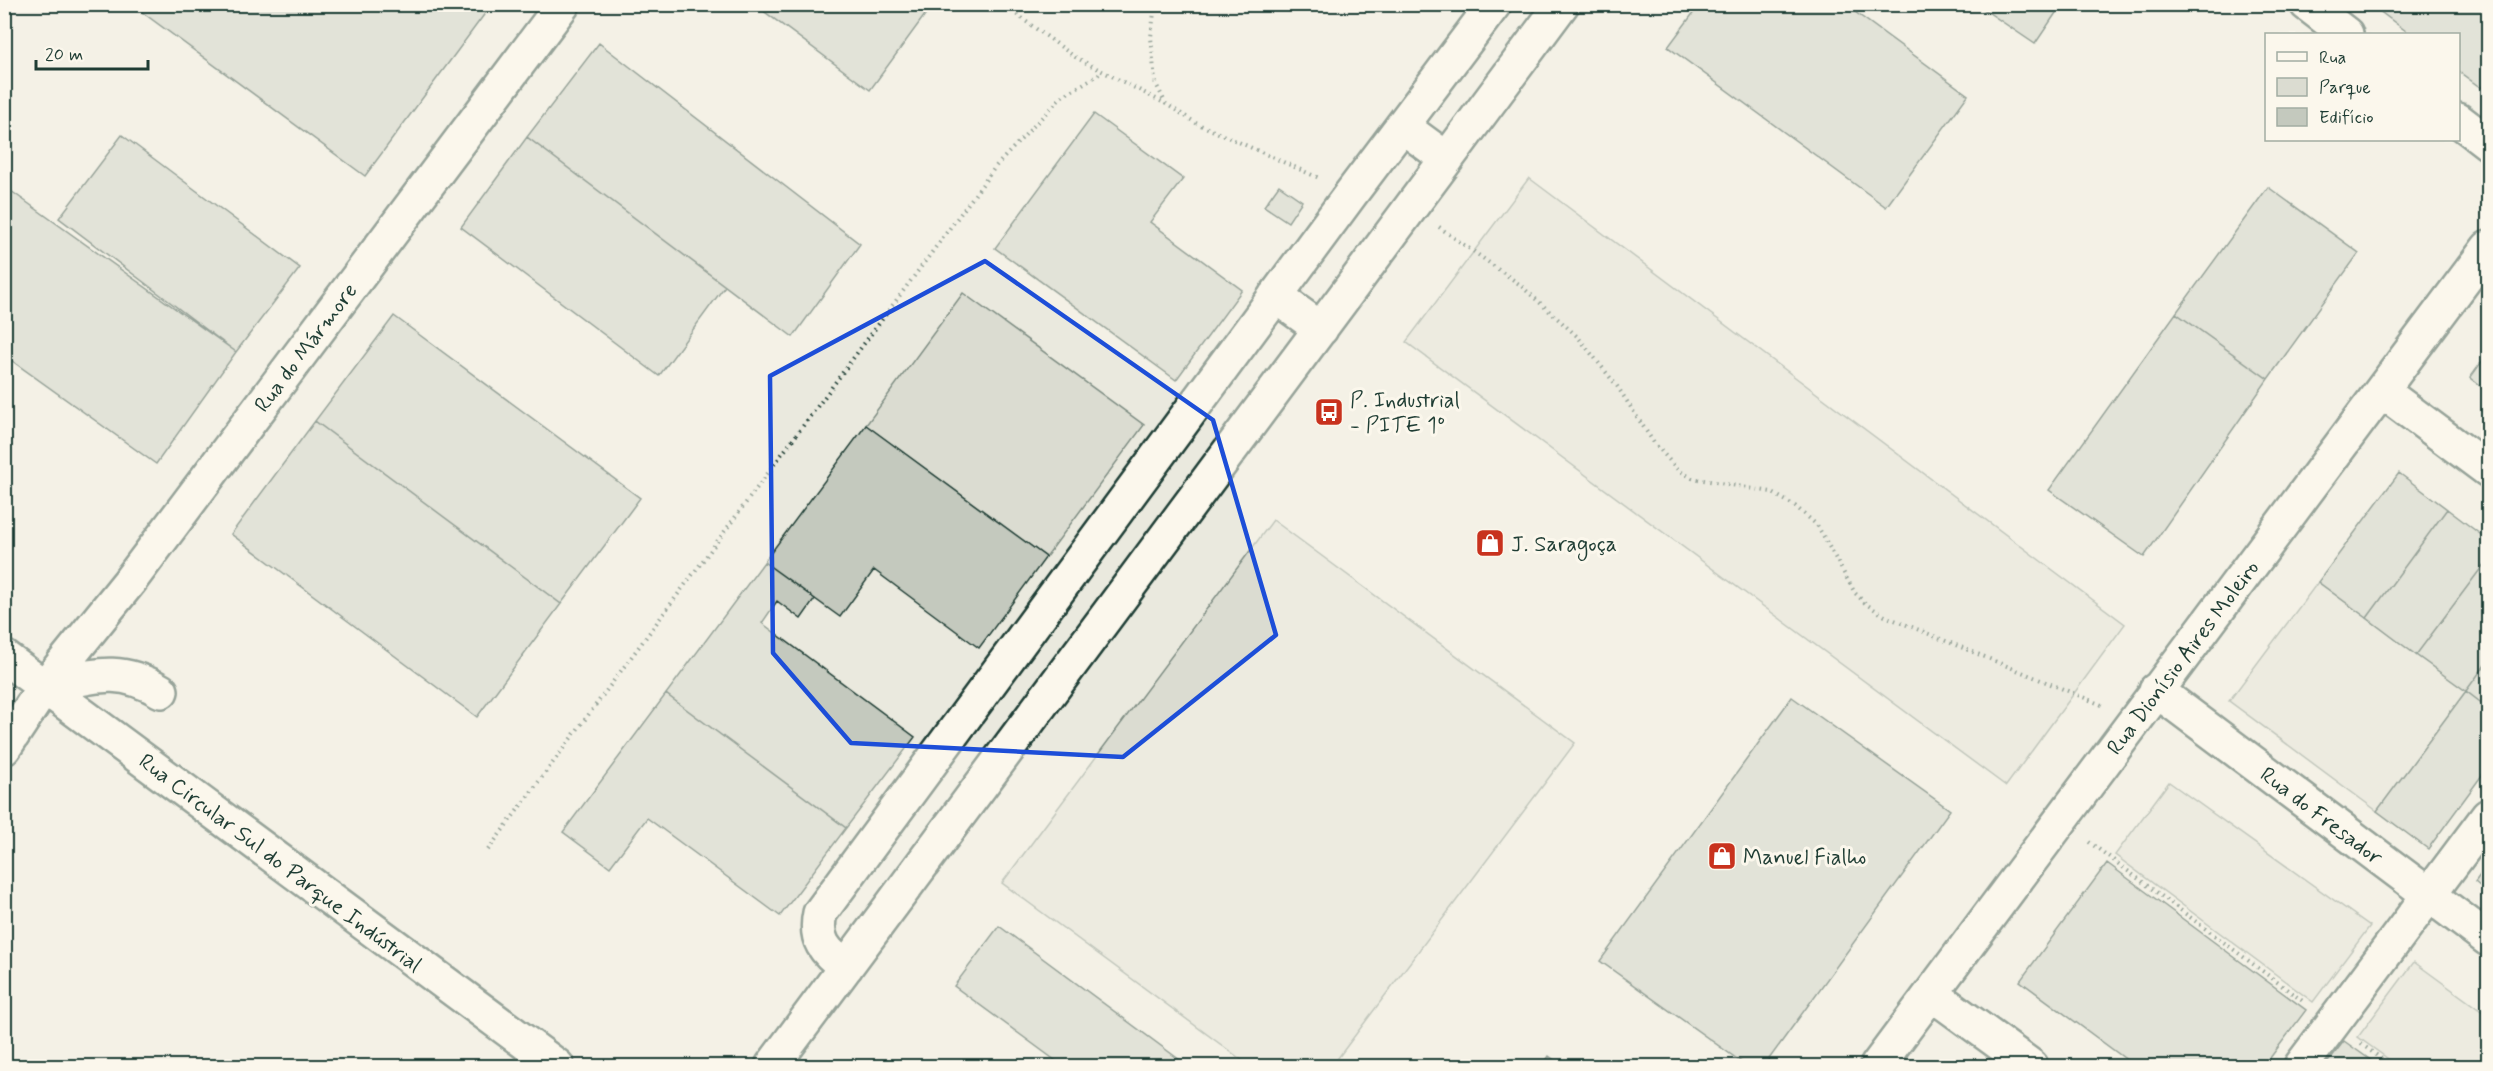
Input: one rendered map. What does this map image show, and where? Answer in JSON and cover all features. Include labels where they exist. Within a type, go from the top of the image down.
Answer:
[{"type":"street","name":"Rua do Mármore","points":[[4,748],[45,686],[129,582],[563,4]]},
{"type":"street","points":[[846,967],[826,952],[819,940],[817,926],[820,913],[1275,296],[1494,4]]},
{"type":"street","points":[[780,1064],[846,967],[1562,4]]},
{"type":"street","points":[[2307,4],[2345,33]]},
{"type":"street","points":[[2460,121],[2488,142]]},
{"type":"street","points":[[1402,126],[1447,159]]},
{"type":"street","name":"Rua Dionísio Aires Moleiro","points":[[1877,1066],[2488,248]]},
{"type":"street","points":[[1275,296],[1321,329]]},
{"type":"street","points":[[2382,391],[2488,470]]},
{"type":"street","name":"Rua Circular Sul do Parque Indústrial","points":[[4,657],[557,1066]]},
{"type":"street","points":[[45,686],[114,674],[129,675],[161,691]]},
{"type":"street","name":"Rua do Fresador","points":[[2156,690],[2488,939]]},
{"type":"street","points":[[2301,1066],[2488,816]]},
{"type":"street","points":[[1932,994],[2031,1066]]},
{"type":"path","points":[[1002,4],[1075,57],[1167,104],[1196,123],[1334,184],[1350,195]]},
{"type":"path","points":[[1155,4],[1151,37],[1155,82],[1167,104]]},
{"type":"path","points":[[488,850],[996,166],[1061,97],[1103,72]]},
{"type":"path","points":[[1412,207],[1519,284],[1578,337],[1617,386],[1654,443],[1678,470],[1692,478],[1771,492],[1795,506],[1817,525],[1847,580],[1866,604],[1885,616],[2135,718]]},
{"type":"path","points":[[2060,820],[2392,1066]]},
{"type":"highlighted area","points":[[985,261],[1213,420],[1276,635],[1123,757],[851,743],[773,653],[770,376]]},
{"type":"shaded area","points":[[5,5],[2488,5],[2488,1066],[5,1066]]},
{"type":"green space","points":[[1529,178],[2125,624],[2006,786],[1406,342]]},
{"type":"green space","points":[[963,293],[1144,425],[1046,557],[866,425]]},
{"type":"green space","points":[[1273,520],[1575,743],[1332,1066],[1250,1066],[1002,883]]},
{"type":"green space","points":[[2318,582],[2466,691],[2377,811],[2229,701]]},
{"type":"green space","points":[[2169,782],[2370,926],[2313,1002],[2115,855]]},
{"type":"green space","points":[[2414,962],[2488,1016],[2488,1066],[2398,1066],[2358,1037]]},
{"type":"building","points":[[131,4],[492,4],[365,176]]},
{"type":"building","points":[[754,4],[933,4],[870,90]]},
{"type":"building","points":[[1700,4],[1844,4],[1968,95],[1886,207],[1668,47]]},
{"type":"building","points":[[1976,4],[2062,4],[2035,44]]},
{"type":"building","points":[[2370,4],[2488,4],[2488,78],[2481,88],[2460,72],[2460,33],[2409,33]]},
{"type":"building","points":[[599,43],[860,244],[793,337],[527,137]]},
{"type":"building","points":[[1094,114],[1183,179],[1150,222],[1242,290],[1176,380],[995,248]]},
{"type":"building","points":[[122,135],[300,268],[236,352],[59,218]]},
{"type":"building","points":[[527,137],[725,286],[659,376],[461,227]]},
{"type":"building","points":[[1279,185],[1302,201],[1288,222],[1264,206]]},
{"type":"building","points":[[4,186],[236,352],[156,464],[4,355]]},
{"type":"building","points":[[2268,187],[2359,253],[2268,379],[2176,313]]},
{"type":"building","points":[[2176,313],[2268,379],[2144,557],[2049,490]]},
{"type":"building","points":[[394,316],[640,498],[561,604],[315,421]]},
{"type":"building","points":[[2488,353],[2488,392],[2470,378]]},
{"type":"building","points":[[315,421],[561,604],[477,717],[231,534]]},
{"type":"building","points":[[866,425],[1046,557],[979,648],[874,570],[840,617],[764,562]]},
{"type":"building","points":[[2399,473],[2447,509],[2367,618],[2318,582]]},
{"type":"building","points":[[2447,509],[2488,540],[2488,559],[2416,655],[2367,618]]},
{"type":"building","points":[[2488,559],[2488,661],[2466,691],[2416,655]]},
{"type":"building","points":[[764,562],[815,599],[801,619],[777,601],[762,623],[915,737],[846,828],[666,694]]},
{"type":"building","points":[[2488,661],[2488,708],[2466,691]]},
{"type":"building","points":[[2466,691],[2488,708],[2488,767],[2428,849],[2377,811]]},
{"type":"building","points":[[666,694],[846,828],[780,916],[647,818],[610,867],[563,832]]},
{"type":"building","points":[[1792,697],[1950,810],[1764,1066],[1747,1066],[1600,961]]},
{"type":"building","points":[[2107,863],[2306,1010],[2264,1066],[2135,1066],[2020,981]]},
{"type":"building","points":[[2488,864],[2488,893],[2475,882]]},
{"type":"building","points":[[999,926],[1188,1066],[1063,1066],[954,986]]},
{"type":"building","points":[[2344,1041],[2379,1066],[2325,1066]]},
{"type":"building","points":[[1549,1056],[1563,1066],[1542,1066]]},
{"type":"place","name":"P. Industrial - PITE 1º","points":[[1329,412]]},
{"type":"place","name":"J. Saragoça","points":[[1490,543]]},
{"type":"place","name":"Manuel Fialho","points":[[1722,856]]}]
